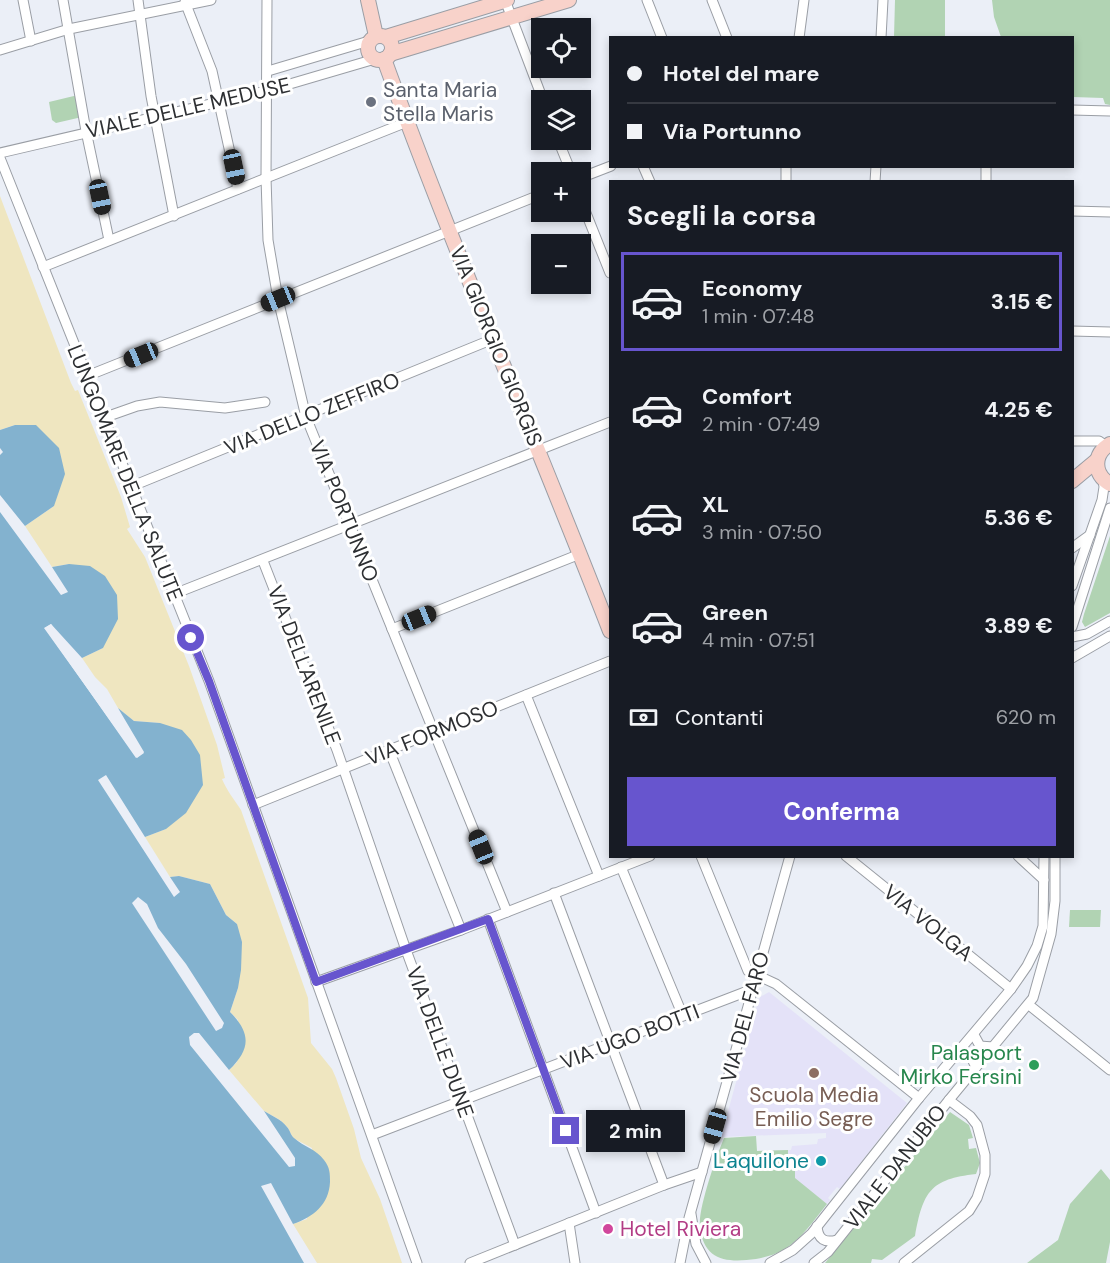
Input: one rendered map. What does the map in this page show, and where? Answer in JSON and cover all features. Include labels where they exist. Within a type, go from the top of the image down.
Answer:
[{"type":"street","points":[[22,0],[31,41]]},
{"type":"street","points":[[63,0],[86,131],[109,240]]},
{"type":"street","points":[[138,0],[154,116],[174,216]]},
{"type":"street","points":[[0,50],[69,29],[140,15],[185,3],[211,0]]},
{"type":"street","name":"VIA PORTUNNO","points":[[267,0],[268,245],[278,299],[306,417],[507,912]]},
{"type":"street","points":[[368,0],[377,38],[368,51],[383,57],[391,44],[377,38]]},
{"type":"street","points":[[506,0],[539,90]]},
{"type":"street","name":"VIALE DELLE MEDUSE","points":[[268,71],[506,0]]},
{"type":"street","name":"VIALE DELLE MEDUSE","points":[[0,153],[86,131],[267,91],[568,0]]},
{"type":"street","points":[[647,0],[661,36]]},
{"type":"street","points":[[712,0],[726,36]]},
{"type":"street","points":[[799,36],[804,0]]},
{"type":"street","points":[[881,36],[883,0]]},
{"type":"street","points":[[185,3],[207,58],[238,189]]},
{"type":"street","name":"VIA GIORGIO GIORGIS","points":[[383,57],[449,232],[539,450],[609,628]]},
{"type":"street","points":[[1074,110],[1110,111]]},
{"type":"street","points":[[43,267],[407,122]]},
{"type":"street","name":"LUNGOMARE DELLA SALUTE","points":[[0,158],[209,681],[417,1263]]},
{"type":"street","points":[[591,174],[609,167]]},
{"type":"street","points":[[87,376],[531,198]]},
{"type":"street","points":[[1074,211],[1110,212]]},
{"type":"street","points":[[590,222],[609,270]]},
{"type":"street","points":[[1074,331],[1110,332]]},
{"type":"street","name":"VIA DELLO ZEFFIRO","points":[[130,487],[493,339]]},
{"type":"street","points":[[103,417],[137,406],[160,402],[225,408],[264,402]]},
{"type":"street","points":[[174,594],[263,561],[609,422]]},
{"type":"street","points":[[1074,441],[1099,441],[1109,444]]},
{"type":"street","points":[[1074,480],[1096,461],[1102,450],[1109,444]]},
{"type":"street","points":[[1074,580],[1102,500],[1105,480],[1097,470],[1096,461]]},
{"type":"street","points":[[1074,482],[1105,480]]},
{"type":"street","points":[[1074,621],[1110,508]]},
{"type":"street","points":[[1074,547],[1090,535]]},
{"type":"street","points":[[392,629],[580,554]]},
{"type":"street","name":"VIA DELL'ARENILE","points":[[263,561],[344,769]]},
{"type":"street","points":[[1074,637],[1087,634],[1110,621]]},
{"type":"street","points":[[1074,657],[1110,636]]},
{"type":"street","name":"VIA FORMOSO","points":[[253,805],[609,661]]},
{"type":"street","points":[[526,695],[599,876]]},
{"type":"street","points":[[389,750],[461,930]]},
{"type":"street","name":"VIA DELLE DUNE","points":[[344,769],[406,950],[515,1245]]},
{"type":"street","points":[[316,982],[461,930],[645,858]]},
{"type":"street","points":[[702,858],[745,966],[751,973],[776,984],[920,1098]]},
{"type":"street","name":"VIA DEL FARO","points":[[680,1263],[686,1229],[789,858]]},
{"type":"street","name":"VIA VOLGA","points":[[848,858],[1011,989]]},
{"type":"street","points":[[1020,858],[1044,880]]},
{"type":"street","name":"VIALE DANUBIO","points":[[771,1263],[793,1250],[817,1226],[1021,976],[1041,935],[1044,858]]},
{"type":"street","name":"VIALE DANUBIO","points":[[814,1263],[826,1254],[948,1100],[1034,998],[1052,925],[1056,858]]},
{"type":"street","points":[[621,867],[683,1016]]},
{"type":"street","points":[[554,893],[664,1185]]},
{"type":"street","points":[[488,919],[596,1213]]},
{"type":"street","points":[[1021,976],[1033,974],[1039,982]]},
{"type":"street","name":"VIA UGO BOTTI","points":[[372,1135],[753,989]]},
{"type":"street","points":[[1029,1005],[1110,1070]]},
{"type":"street","points":[[974,1035],[980,1046],[993,1047]]},
{"type":"street","points":[[958,1053],[970,1056],[976,1067]]},
{"type":"street","points":[[904,1263],[969,1210],[978,1195],[985,1174],[986,1155],[977,1125],[972,1118],[948,1100]]},
{"type":"street","points":[[470,1263],[702,1172]]},
{"type":"street","points":[[691,1211],[696,1244],[706,1263]]},
{"type":"street","points":[[569,1223],[575,1263]]},
{"type":"street","name":"VIALE DANUBIO","points":[[817,1226],[822,1240],[837,1240]]},
{"type":"shaded area","points":[[769,992],[907,1103],[840,1189],[837,1187],[828,1198],[830,1200],[827,1204],[757,1151],[791,1150],[792,1146],[817,1144],[818,1139],[826,1138],[826,1133],[721,1137],[758,1002],[760,997]]},
{"type":"green space","points":[[895,0],[945,0],[945,36],[894,36]]},
{"type":"green space","points":[[992,0],[1110,0],[1110,105],[1105,104],[1103,98],[1074,97],[1074,36],[1001,36],[994,17]]},
{"type":"green space","points":[[78,95],[82,117],[56,123],[52,120],[49,102]]},
{"type":"green space","points":[[1110,536],[1110,613],[1085,627],[1082,622],[1084,614]]},
{"type":"green space","points":[[1070,910],[1101,910],[1100,927],[1069,927]]},
{"type":"green space","points":[[950,1112],[969,1125],[973,1138],[968,1139],[969,1149],[976,1148],[980,1163],[976,1174],[948,1180],[931,1190],[921,1208],[915,1236],[882,1260],[872,1259],[871,1263],[825,1263]]},
{"type":"green space","points":[[756,1136],[757,1151],[788,1150],[788,1161],[795,1161],[795,1178],[827,1204],[801,1235],[780,1252],[756,1259],[726,1260],[711,1253],[702,1238],[700,1218],[705,1195],[724,1138]]},
{"type":"green space","points":[[1101,1169],[1110,1180],[1110,1242],[1106,1263],[1027,1263],[1058,1240],[1070,1204]]},
{"type":"sand","points":[[0,196],[71,383],[75,391],[78,390],[121,497],[130,527],[127,529],[145,557],[189,666],[217,745],[225,778],[222,779],[241,810],[308,998],[311,1043],[332,1069],[336,1078],[354,1129],[361,1158],[380,1199],[402,1263],[317,1263],[293,1224],[307,1219],[312,1148],[293,1138],[288,1128],[280,1120],[264,1111],[229,1070],[237,1062],[238,1020],[230,1012],[238,988],[237,924],[226,915],[210,884],[179,876],[170,877],[145,837],[166,829],[160,723],[134,721],[118,708],[107,689],[95,677],[82,658],[103,648],[69,564],[52,567],[25,526],[54,506],[15,425],[0,430]]},
{"type":"water","points":[[15,425],[36,425],[59,448],[65,474],[54,506],[25,526],[0,495],[0,455],[3,452],[0,448],[0,430]]},
{"type":"water","points":[[0,512],[61,595],[68,592],[52,567],[69,564],[90,566],[105,576],[117,595],[118,619],[103,648],[82,658],[51,624],[45,628],[136,758],[144,752],[118,708],[134,721],[160,723],[182,730],[200,755],[203,785],[186,813],[166,829],[145,837],[106,775],[98,780],[174,897],[180,892],[170,877],[179,876],[210,884],[226,915],[237,924],[242,942],[241,970],[230,1012],[245,1034],[245,1048],[229,1070],[199,1033],[194,1033],[189,1037],[190,1045],[289,1167],[295,1166],[295,1158],[264,1111],[282,1122],[294,1138],[321,1156],[329,1168],[330,1182],[327,1197],[319,1209],[293,1224],[271,1183],[261,1186],[304,1263],[0,1263]],"holes":[[[138,897],[147,904],[158,928],[186,964],[224,1023],[222,1028],[216,1031],[132,903]]]},
{"type":"pier","points":[[51,624],[67,646],[51,628],[49,629],[137,754],[140,752],[126,727],[144,753],[137,758],[44,628]]},
{"type":"place","name":"Santa Maria Stella Maris","points":[[371,102]]},
{"type":"place","name":"Palasport Mirko Fersini","points":[[1034,1065]]},
{"type":"place","name":"Scuola Media Emilio Segre","points":[[814,1073]]},
{"type":"place","name":"L'aquilone","points":[[821,1161]]},
{"type":"place","name":"Hotel Riviera","points":[[608,1229]]},
{"type":"route","points":[[191,638],[209,681],[316,982],[488,919],[566,1131]]}]
